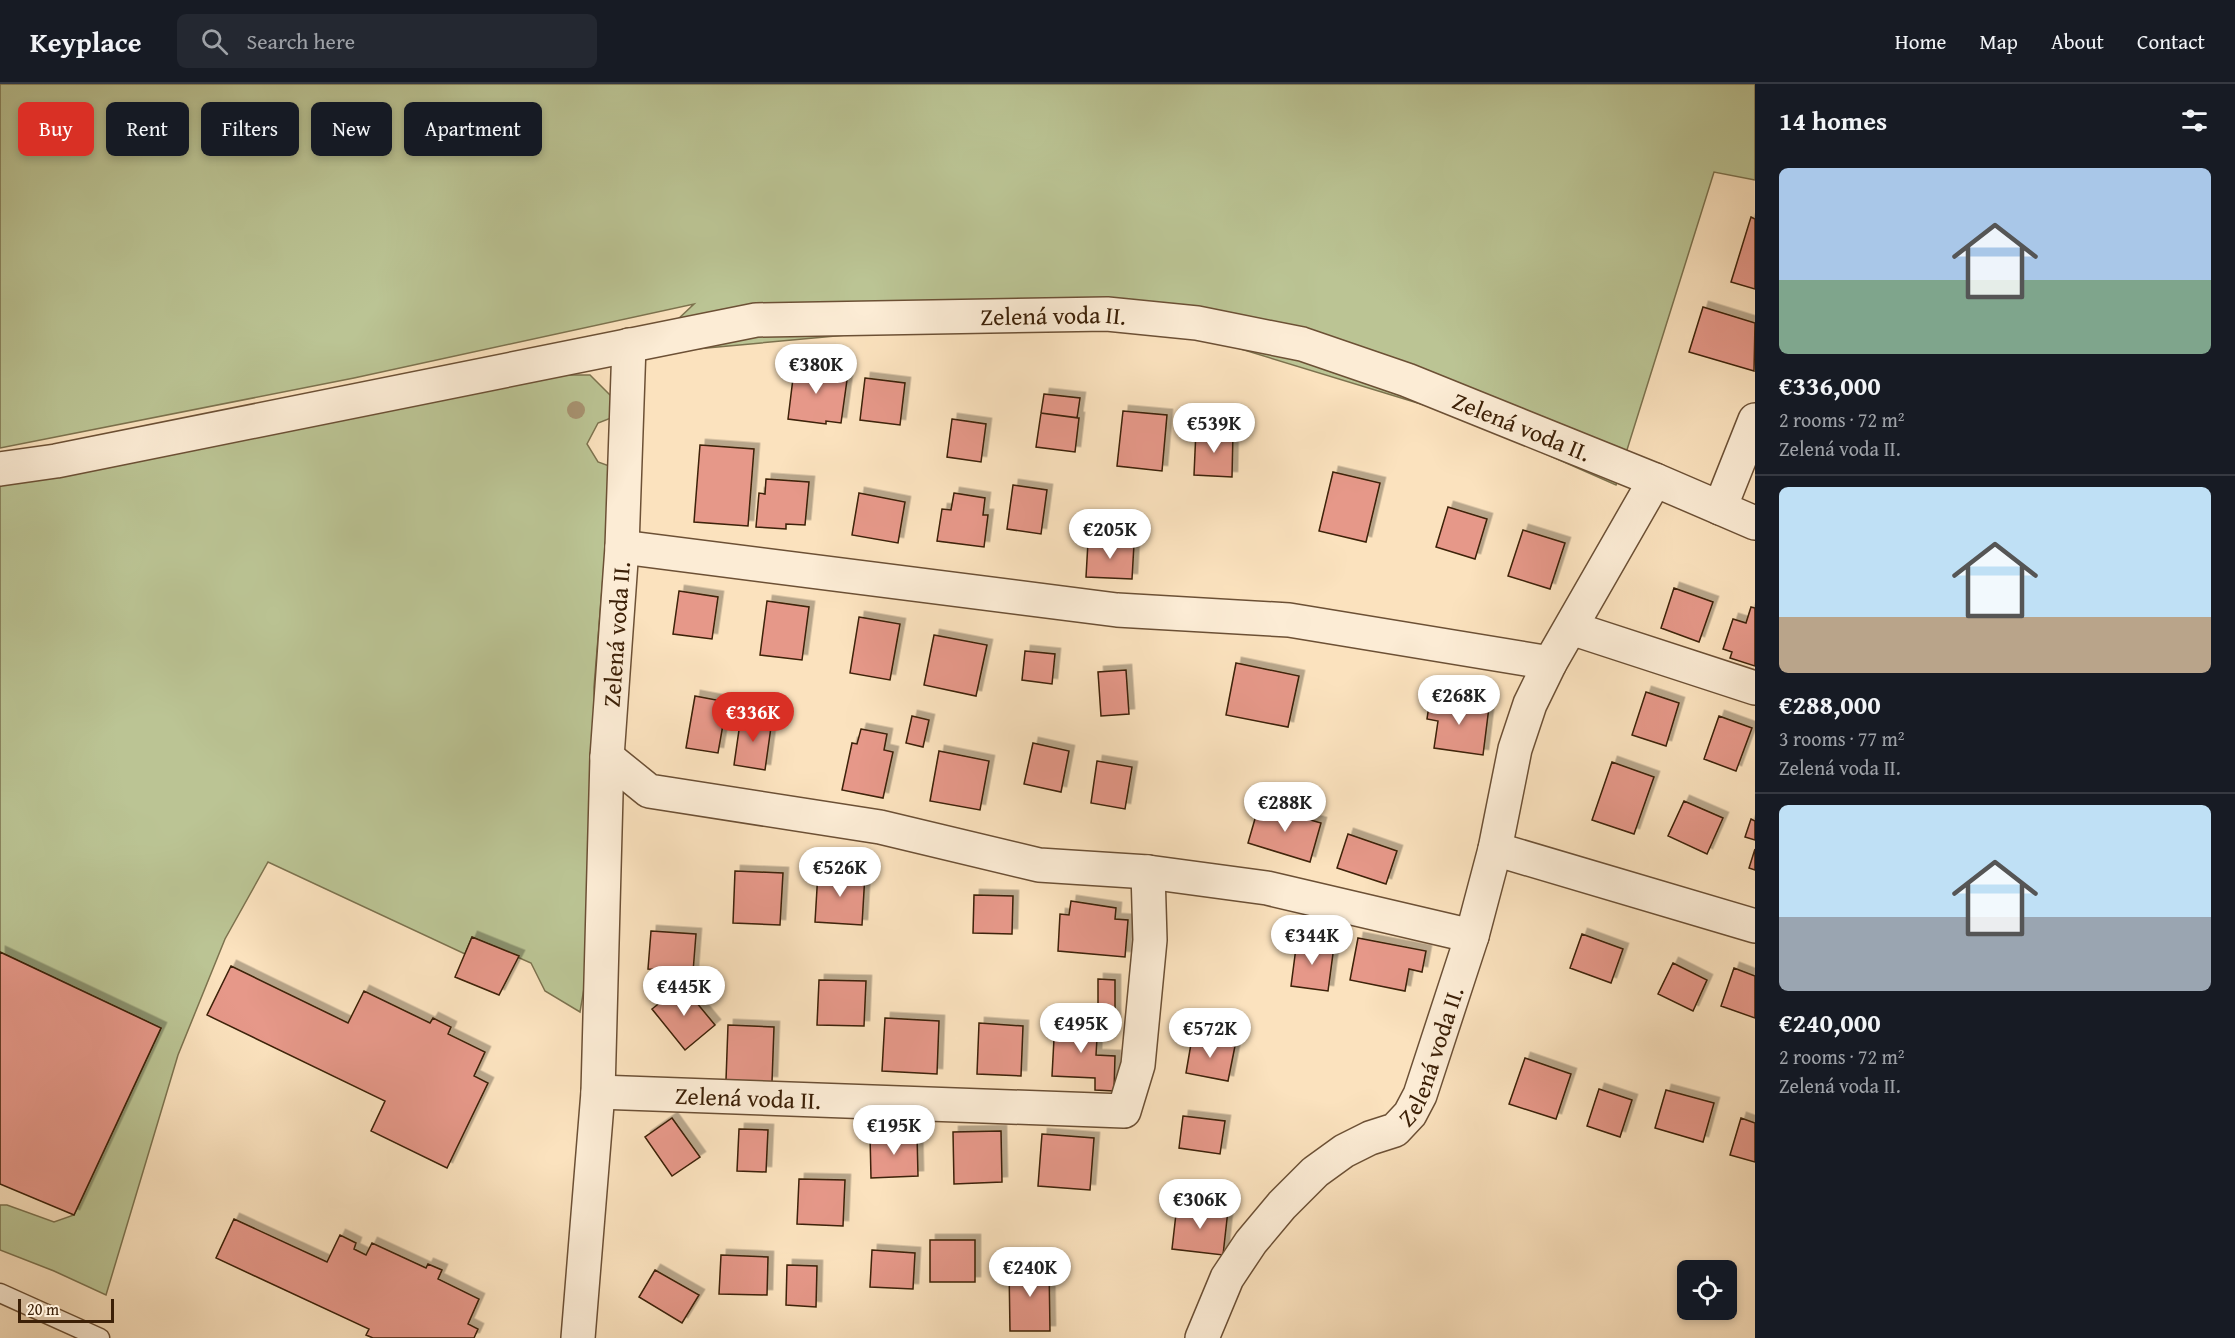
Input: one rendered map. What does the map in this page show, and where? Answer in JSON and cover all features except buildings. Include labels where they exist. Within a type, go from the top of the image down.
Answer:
[{"type":"street","name":"Zelená voda II.","points":[[578,1338],[598,1092],[607,757],[622,547],[629,345],[756,320],[1107,314],[1197,323],[1302,344],[1407,380],[1755,523]]},
{"type":"street","points":[[0,469],[56,461],[629,345]]},
{"type":"street","points":[[1720,508],[1755,420]]},
{"type":"street","name":"Zelená voda II.","points":[[1202,1338],[1227,1278],[1251,1242],[1282,1204],[1315,1172],[1344,1150],[1395,1130],[1410,1114],[1420,1095],[1472,936],[1495,849],[1515,749],[1530,704],[1550,663],[1655,480]]},
{"type":"street","name":"Zelená voda II.","points":[[622,547],[1117,610],[1289,620],[1550,663]]},
{"type":"street","points":[[1571,628],[1755,688]]},
{"type":"street","points":[[607,757],[650,791],[880,827],[1039,865],[1148,872],[1267,888],[1472,936]]},
{"type":"street","points":[[606,820],[650,791]]},
{"type":"street","points":[[1495,849],[1755,926]]},
{"type":"street","name":"Zelená voda II.","points":[[598,1092],[1124,1111],[1138,1065],[1150,940],[1148,872]]},
{"type":"lane","points":[[0,1293],[100,1338]]},
{"type":"green space","points":[[0,84],[1755,84],[1755,180],[1714,172],[1616,485],[1457,415],[1185,332],[923,328],[641,354],[694,304],[354,378],[0,448]]},
{"type":"green space","points":[[590,375],[614,399],[611,418],[598,423],[587,444],[598,462],[612,467],[594,687],[597,810],[589,959],[580,1012],[545,991],[531,963],[472,937],[465,954],[268,862],[225,939],[178,1055],[106,1295],[0,1250],[0,1205],[7,1205],[54,1222],[74,1215],[161,1028],[0,952],[0,477],[520,378]]}]
